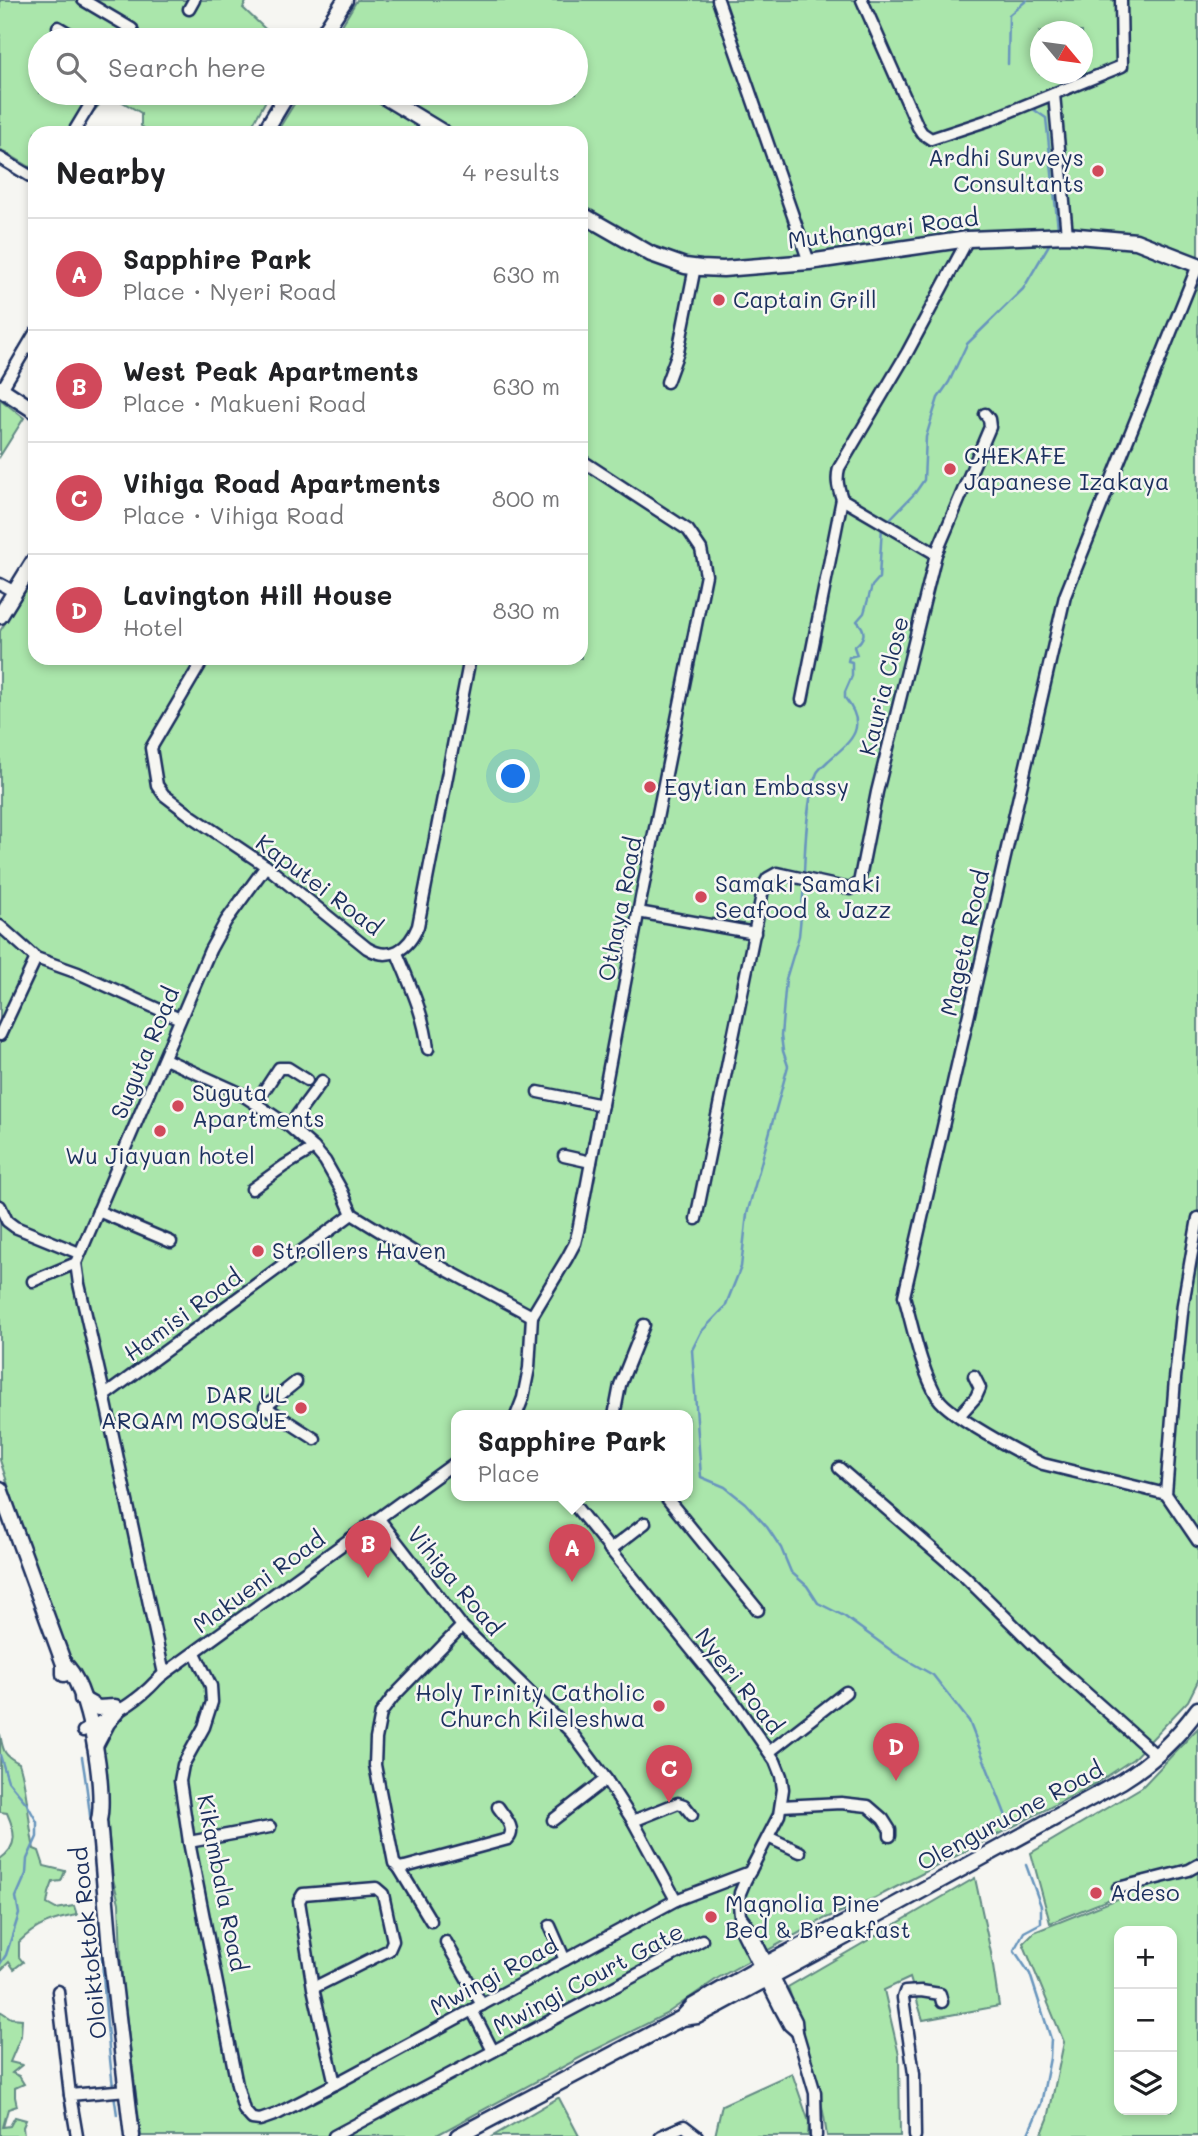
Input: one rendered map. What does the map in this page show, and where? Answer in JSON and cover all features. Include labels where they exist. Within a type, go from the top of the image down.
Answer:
[{"type":"street","points":[[83,0],[130,28]]},
{"type":"street","points":[[718,0],[809,262]]},
{"type":"street","points":[[862,0],[918,127],[931,139],[1122,66],[1121,0]]},
{"type":"street","points":[[326,28],[343,1]]},
{"type":"street","points":[[1054,94],[1067,235]]},
{"type":"street","points":[[77,126],[90,105]]},
{"type":"street","points":[[268,126],[281,105]]},
{"type":"street","points":[[398,105],[432,126]]},
{"type":"street","points":[[0,158],[28,175]]},
{"type":"street","name":"Muthangari Road","points":[[588,218],[651,254],[685,266],[723,270],[809,262],[968,239],[1067,235],[1136,241],[1198,265]]},
{"type":"street","points":[[802,700],[842,499],[836,483],[839,468],[907,353],[968,239]]},
{"type":"street","name":"Mageta Road","points":[[1166,1494],[1043,1464],[944,1406],[931,1385],[904,1296],[1065,596],[1198,265]]},
{"type":"street","points":[[667,382],[678,352],[695,267]]},
{"type":"street","points":[[28,345],[1,389],[28,406]]},
{"type":"street","name":"Kauria Close","points":[[696,1219],[764,885],[777,873],[850,889],[859,883],[877,792],[936,554],[990,427],[985,414]]},
{"type":"street","name":"Othaya Road","points":[[518,1410],[528,1368],[532,1316],[575,1243],[706,575],[698,542],[688,530],[588,465]]},
{"type":"street","points":[[842,499],[936,554]]},
{"type":"street","points":[[0,616],[28,571]]},
{"type":"street","points":[[0,584],[15,592]]},
{"type":"street","name":"Kaputei Road","points":[[200,665],[151,748],[157,785],[164,795],[266,866],[367,948],[386,954],[397,953],[407,945],[418,926],[469,665]]},
{"type":"street","name":"Suguta Road","points":[[77,1258],[210,950],[226,921],[266,866]]},
{"type":"street","points":[[638,912],[755,933]]},
{"type":"street","points":[[0,926],[36,958],[78,973],[180,1019]]},
{"type":"street","points":[[397,953],[418,1003],[428,1049]]},
{"type":"street","points":[[0,1035],[36,958]]},
{"type":"street","points":[[164,1059],[238,1092],[289,1126],[314,1148],[336,1180],[352,1214],[417,1254],[532,1316]]},
{"type":"street","points":[[256,1103],[279,1068],[288,1068],[307,1080]]},
{"type":"street","points":[[289,1126],[322,1081]]},
{"type":"street","points":[[538,1092],[602,1105]]},
{"type":"street","points":[[252,1189],[314,1148]]},
{"type":"street","points":[[564,1156],[591,1162]]},
{"type":"street","points":[[0,1206],[7,1221],[15,1227],[77,1258]]},
{"type":"street","points":[[98,1211],[172,1242]]},
{"type":"street","name":"Hamisi Road","points":[[104,1396],[352,1214]]},
{"type":"street","points":[[1198,1218],[1183,1304],[1174,1379],[1166,1494],[1198,1541]]},
{"type":"street","points":[[33,1281],[77,1258]]},
{"type":"street","points":[[77,1258],[79,1284],[164,1674]]},
{"type":"street","points":[[615,1410],[620,1385],[644,1325]]},
{"type":"street","points":[[959,1416],[979,1394],[980,1388],[974,1377]]},
{"type":"street","points":[[296,1382],[265,1407],[315,1439]]},
{"type":"street","name":"Makueni Road","points":[[86,1725],[116,1709],[146,1685],[152,1684],[451,1466]]},
{"type":"street","points":[[839,1468],[964,1576],[1048,1659],[1157,1756]]},
{"type":"street","points":[[0,1489],[64,1664],[64,1674],[86,1725]]},
{"type":"street","name":"Nyeri Road","points":[[571,1501],[734,1702],[769,1752],[781,1776],[781,1806],[740,1893],[741,1930],[796,2021],[815,2093],[816,2136]]},
{"type":"street","points":[[670,1501],[758,1609]]},
{"type":"street","name":"Vihiga Road","points":[[379,1519],[462,1626],[556,1716],[606,1779],[633,1821],[676,1900]]},
{"type":"street","points":[[610,1550],[645,1523]]},
{"type":"street","points":[[431,1921],[392,1859],[375,1765],[376,1739],[381,1713],[393,1697],[462,1626]]},
{"type":"street","name":"Kikambala Road","points":[[195,1653],[213,1694],[209,1714],[181,1772],[180,1781],[240,2098],[246,2114],[252,2119],[260,2120]]},
{"type":"street","points":[[64,1664],[71,1670],[82,1699],[93,1809],[99,1820]]},
{"type":"street","points":[[769,1752],[846,1692]]},
{"type":"street","points":[[82,1699],[99,1708],[116,1709],[95,1746]]},
{"type":"street","name":"Olenguruone Road","points":[[458,2136],[682,2018],[693,2006],[767,1971],[863,1914],[875,1916],[1122,1782],[1157,1756],[1186,1726],[1198,1709]]},
{"type":"street","name":"Oloiktoktok Road","points":[[86,1725],[95,1746],[102,1807],[99,1820],[118,2091],[132,2136]]},
{"type":"street","points":[[553,1820],[606,1779]]},
{"type":"street","points":[[633,1821],[678,1803],[684,1805],[692,1815]]},
{"type":"street","points":[[781,1806],[841,1803],[868,1806],[883,1819],[890,1830],[890,1836]]},
{"type":"street","points":[[399,1868],[508,1839],[512,1830],[498,1807]]},
{"type":"street","points":[[190,1842],[270,1827]]},
{"type":"street","points":[[768,1837],[800,1852]]},
{"type":"street","points":[[1118,1888],[1189,1870],[1198,1865]]},
{"type":"street","name":"Mwingi Road","points":[[260,2120],[335,2084],[676,1900],[750,1872]]},
{"type":"street","points":[[313,1988],[392,1947],[386,1906],[380,1890],[322,1891],[303,1894],[300,1897],[300,1915],[313,1988],[335,2084]]},
{"type":"street","points":[[550,1926],[565,1960]]},
{"type":"street","name":"Mwingi Court Gate","points":[[334,2136],[702,1940]]},
{"type":"street","points":[[446,1942],[482,2005]]},
{"type":"street","points":[[58,1991],[77,2136]]},
{"type":"street","points":[[915,2136],[914,2074],[905,1992],[940,1994],[942,2002]]},
{"type":"street","name":"Mwingi Court Gate","points":[[472,2010],[493,2051]]},
{"type":"street","points":[[70,2095],[118,2091]]},
{"type":"street","points":[[661,2136],[684,2126],[697,2136]]},
{"type":"green space","points":[[0,0],[247,0],[243,8],[264,28],[28,28],[28,105],[99,105],[80,126],[28,126],[28,166],[0,149]]},
{"type":"green space","points":[[357,0],[1198,0],[1198,1681],[1188,1701],[1133,1759],[1097,1783],[875,1898],[826,1918],[718,1978],[666,2014],[435,2136],[141,2136],[122,1982],[119,1903],[113,1879],[102,1763],[91,1696],[70,1657],[0,1460],[0,631],[28,587],[28,665],[588,665],[588,126],[280,126],[294,105],[588,105],[588,28],[340,28]]},
{"type":"green space","points":[[128,105],[263,105],[252,126],[141,126],[141,113]]},
{"type":"green space","points":[[0,399],[24,418],[0,456]]},
{"type":"green space","points":[[1198,1728],[1198,1864],[1050,1923],[1031,1853],[1142,1787]]},
{"type":"green space","points":[[0,1734],[5,1752],[19,1763],[34,1849],[39,1851],[44,1866],[65,1871],[61,1881],[53,1882],[47,1904],[56,1909],[74,1906],[77,1915],[53,1921],[32,1931],[19,1942],[19,1957],[23,1962],[14,1969],[9,1962],[0,1971],[0,1859],[10,1849],[14,1838],[7,1813],[0,1812]]},
{"type":"green space","points":[[1198,1867],[1198,2136],[1041,2136],[1048,2119],[1064,2042],[1023,1943],[1034,1932]]},
{"type":"green space","points":[[975,1878],[999,2006],[923,2020],[910,1978],[884,1990],[899,2055],[900,2136],[827,2136],[811,2060],[788,1987]]},
{"type":"green space","points":[[0,2011],[11,2018],[22,2019],[21,2036],[10,2062],[22,2065],[12,2073],[19,2076],[24,2084],[15,2088],[17,2106],[8,2109],[3,2127],[10,2126],[15,2117],[26,2120],[23,2127],[24,2136],[0,2136]]},
{"type":"green space","points":[[792,2073],[809,2122],[808,2136],[715,2136],[722,2105]]},
{"type":"green space","points":[[558,2098],[579,2136],[493,2136]]},
{"type":"waterway","points":[[1008,64],[1009,15],[1027,0]]},
{"type":"waterway","points":[[1033,109],[1046,118],[1058,228]]},
{"type":"waterway","points":[[887,522],[924,480],[926,437],[938,398],[949,382],[967,344],[1023,289],[1050,243]]},
{"type":"waterway","points":[[804,872],[809,807],[817,773],[850,740],[856,726],[856,718],[845,698],[852,676],[852,662],[848,661],[849,657],[857,655],[854,647],[863,635],[857,621],[864,613],[872,586],[879,578],[882,526]]},
{"type":"waterway","points":[[804,886],[799,936],[786,979],[781,1036],[788,1066],[747,1214],[741,1267],[725,1307],[701,1332],[692,1350],[701,1477],[725,1487],[745,1503],[767,1527],[781,1548],[791,1572],[807,1586],[818,1603],[844,1616],[896,1654],[933,1675],[969,1721],[1009,1824]]},
{"type":"waterway","points":[[0,1755],[8,1781],[27,1804],[37,1822],[37,1837],[27,1859],[26,1874],[16,1897],[19,1914],[6,1955],[0,1964]]},
{"type":"waterway","points":[[82,1757],[93,1839],[113,2087]]},
{"type":"waterway","points":[[1026,1865],[1041,1906],[1041,1923],[1024,1932],[1014,1950],[1030,1974],[1051,2039],[1041,2104],[1027,2136]]},
{"type":"waterway","points":[[114,2094],[117,2115]]},
{"type":"place","name":"Ardhi Surveys Consultants","points":[[1098,171]]},
{"type":"place","name":"Captain Grill","points":[[719,300]]},
{"type":"place","name":"CHEKAFE Japanese Izakaya","points":[[950,469]]},
{"type":"place","name":"Egytian Embassy","points":[[650,787]]},
{"type":"place","name":"Samaki Samaki Seafood & Jazz","points":[[701,897]]},
{"type":"place","name":"Suguta Apartments","points":[[178,1106]]},
{"type":"place","name":"Wu Jiayuan hotel","points":[[160,1131]]},
{"type":"place","name":"Strollers Haven","points":[[258,1251]]},
{"type":"place","name":"DAR UL ARQAM MOSQUE","points":[[301,1408]]},
{"type":"place","name":"West Peak Apartments","points":[[368,1578]]},
{"type":"place","name":"Sapphire Park","points":[[572,1582]]},
{"type":"place","name":"Holy Trinity Catholic Church Kileleshwa","points":[[659,1706]]},
{"type":"place","name":"Lavington Hill House","points":[[896,1781]]},
{"type":"place","name":"Vihiga Road Apartments","points":[[669,1803]]},
{"type":"place","name":"Adeso","points":[[1096,1893]]},
{"type":"place","name":"Magnolia Pine Bed & Breakfast","points":[[711,1917]]}]
